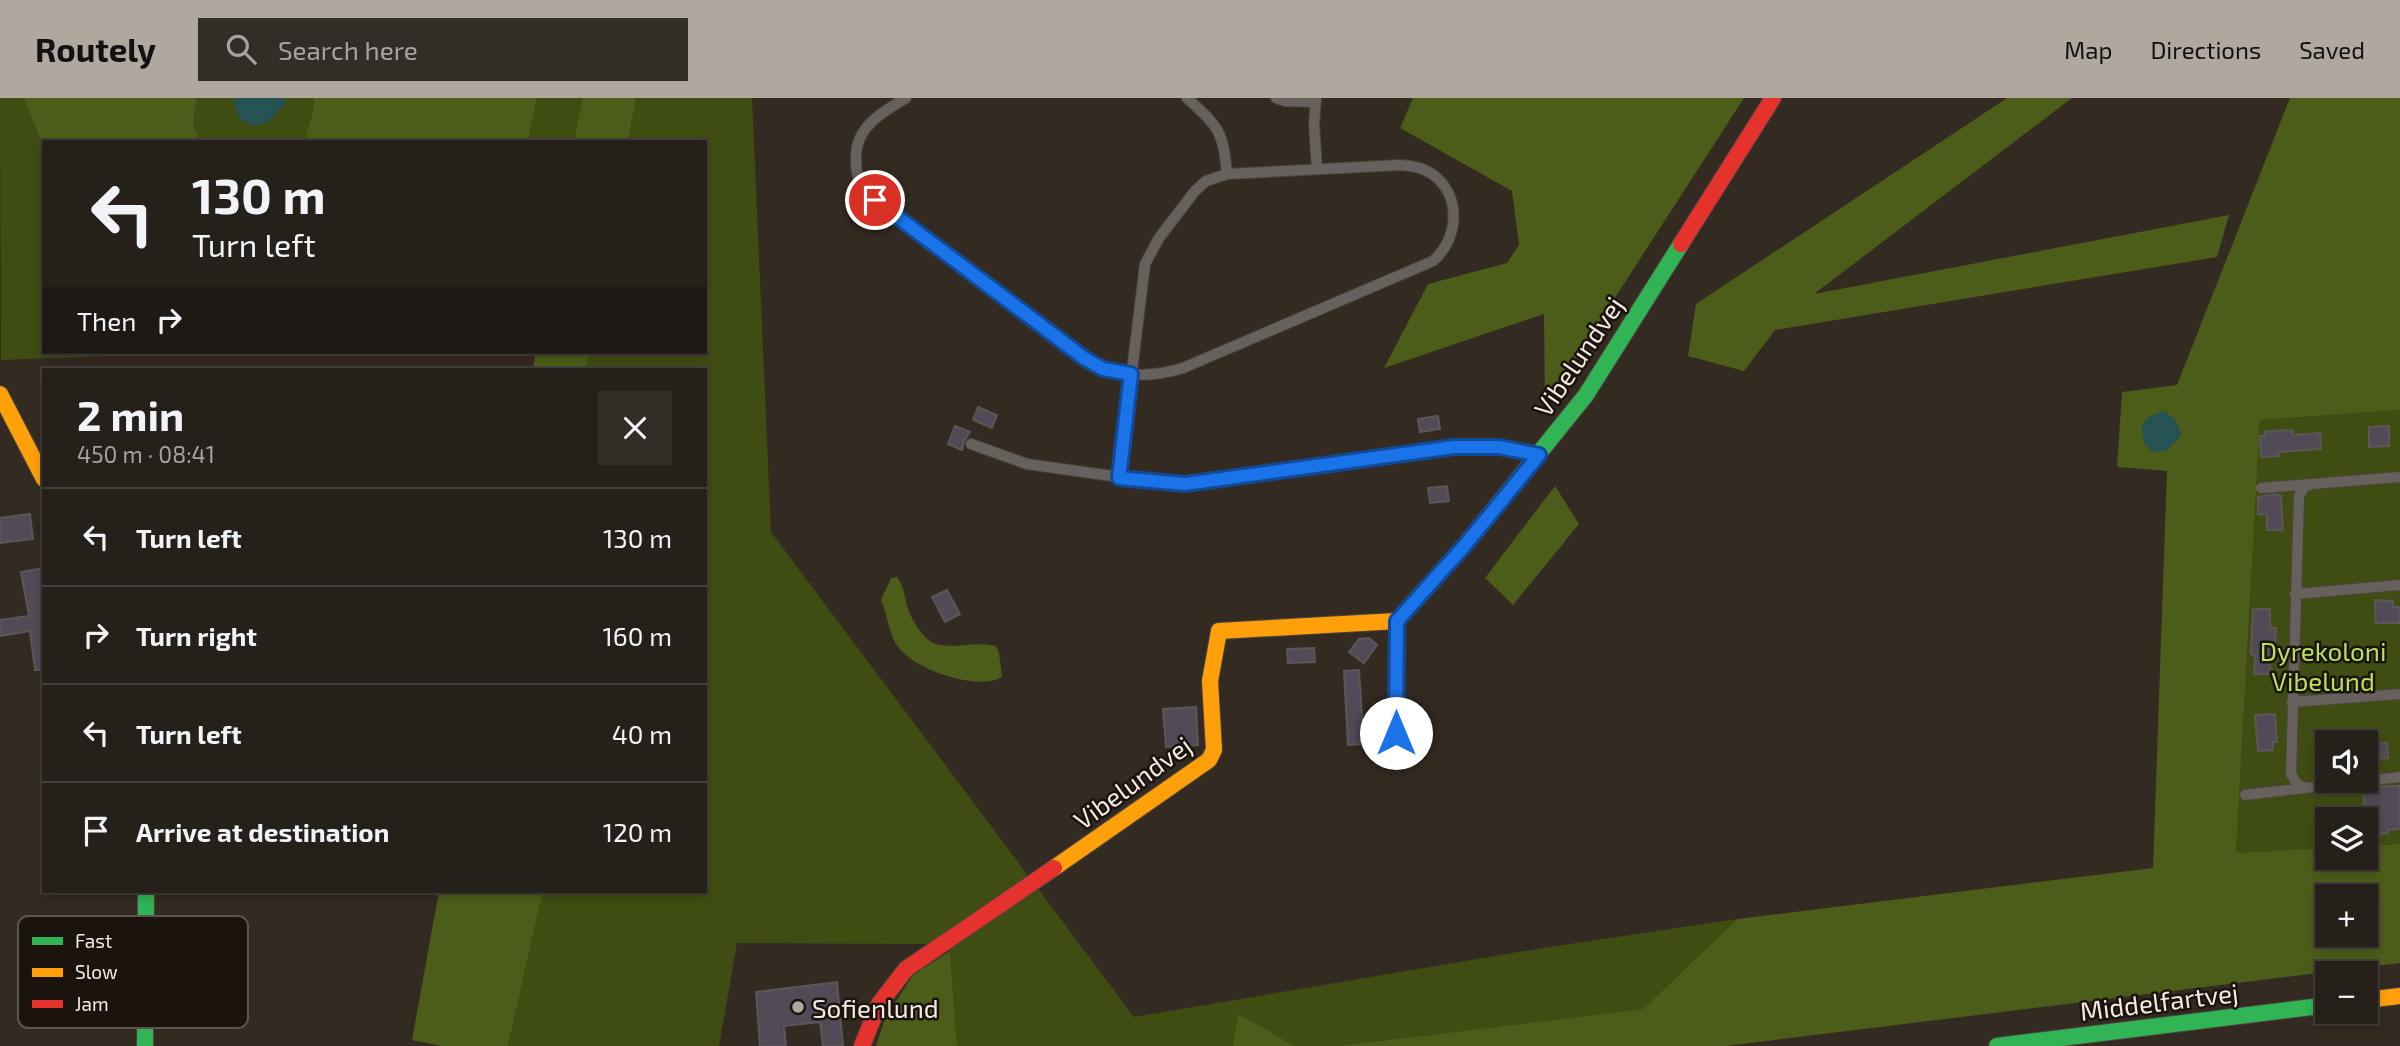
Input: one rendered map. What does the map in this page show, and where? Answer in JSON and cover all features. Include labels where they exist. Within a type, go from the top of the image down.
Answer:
[{"type":"street","name":"Vibelundvej","points":[[862,1046],[868,1022],[882,996],[906,969],[1209,760],[1214,750],[1210,681],[1219,631],[1397,621],[1465,545],[1586,395],[1773,98]]},
{"type":"street","points":[[0,394],[42,474]]},
{"type":"street","points":[[1396,733],[1397,621]]},
{"type":"street","points":[[146,893],[146,916]]},
{"type":"street","points":[[2378,999],[2400,996]]},
{"type":"street","name":"Middelfartvej","points":[[1997,1046],[2315,1007]]},
{"type":"street","points":[[145,1028],[145,1046]]},
{"type":"lane","points":[[906,98],[869,123],[861,134],[856,145],[856,171],[860,183],[875,200],[1084,358],[1103,369],[1131,374],[1161,374],[1183,368],[1433,261],[1448,244],[1454,220],[1453,206],[1441,182],[1417,167],[1400,165],[1227,174],[1206,181],[1195,191],[1159,238],[1145,264],[1131,374],[1119,478]]},
{"type":"lane","points":[[1187,98],[1212,120],[1224,142],[1227,174]]},
{"type":"lane","points":[[1276,98],[1315,100],[1317,169]]},
{"type":"lane","points":[[971,444],[1027,464],[1119,478],[1185,484],[1454,447],[1499,447],[1539,455]]},
{"type":"lane","points":[[2261,488],[2400,477]]},
{"type":"lane","points":[[2305,788],[2296,783],[2291,775],[2292,702],[2299,496],[2303,488],[2311,484]]},
{"type":"lane","points":[[2295,594],[2400,585]]},
{"type":"lane","points":[[2292,702],[2400,694]]},
{"type":"lane","points":[[2245,795],[2400,778]]},
{"type":"green space","points":[[0,98],[23,98],[42,142],[42,354],[161,354],[1,360]]},
{"type":"green space","points":[[23,98],[197,98],[193,123],[199,140],[42,140],[42,142]]},
{"type":"green space","points":[[197,98],[233,98],[239,119],[251,125],[265,124],[284,106],[285,98],[314,98],[305,140],[199,140],[193,123]]},
{"type":"green space","points":[[314,98],[537,98],[528,140],[305,140]]},
{"type":"green space","points":[[537,98],[582,98],[574,140],[528,140]]},
{"type":"green space","points":[[582,98],[636,98],[628,140],[574,140]]},
{"type":"green space","points":[[636,98],[752,98],[771,532],[1134,1017],[1543,948],[1737,919],[1643,1009],[1338,1046],[1295,1046],[1239,1015],[1233,1046],[957,1046],[950,951],[931,944],[737,943],[719,1046],[508,1046],[543,893],[707,893],[707,368],[586,368],[589,354],[707,354],[707,140],[628,140]]},
{"type":"green space","points":[[1413,98],[1744,98],[1545,406],[1544,314],[1384,368],[1428,284],[1507,263],[1519,245],[1512,191],[1400,128]]},
{"type":"green space","points":[[2007,98],[2072,98],[1814,294],[2229,215],[2217,257],[1775,330],[1744,371],[1688,356],[1696,304]]},
{"type":"green space","points":[[2290,98],[2400,98],[2400,410],[2260,420],[2236,853],[2315,849],[2315,870],[2378,870],[2378,845],[2400,844],[2400,963],[2378,966],[2378,961],[2315,961],[2315,973],[1726,1046],[1338,1046],[1643,1009],[1737,919],[2153,868],[2167,471],[2117,467],[2122,392],[2177,385]]},
{"type":"green space","points":[[536,354],[589,354],[586,368],[533,368]]},
{"type":"green space","name":"Dyrekoloni Vibelund","points":[[2400,410],[2400,844],[2378,845],[2378,807],[2315,807],[2315,849],[2236,854],[2260,420]]},
{"type":"green space","points":[[1555,486],[1579,524],[1513,605],[1485,578]]},
{"type":"green space","points":[[897,577],[910,614],[926,638],[940,645],[996,646],[1002,677],[976,682],[944,675],[913,661],[902,652],[895,642],[881,600],[891,578]]},
{"type":"green space","points":[[439,893],[543,893],[508,1046],[442,1046],[412,1040]]},
{"type":"green space","points":[[950,951],[957,1046],[876,1046],[885,1018],[913,975]]},
{"type":"green space","points":[[1238,1014],[1295,1046],[1233,1046]]},
{"type":"water","points":[[233,98],[285,98],[284,106],[265,124],[251,125],[239,119]]},
{"type":"water","points":[[2164,411],[2175,419],[2182,435],[2167,450],[2152,452],[2143,441],[2142,424],[2150,416]]},
{"type":"building","points":[[978,407],[997,415],[992,428],[973,420]]},
{"type":"building","points":[[1438,416],[1440,429],[1420,432],[1418,419]]},
{"type":"building","points":[[955,426],[970,432],[962,450],[948,444]]},
{"type":"building","points":[[2389,426],[2389,446],[2369,447],[2369,427]]},
{"type":"building","points":[[2293,431],[2293,435],[2320,433],[2321,449],[2278,452],[2279,456],[2261,457],[2260,436],[2265,436],[2264,432]]},
{"type":"building","points":[[1447,486],[1449,501],[1430,503],[1428,488]]},
{"type":"building","points":[[2275,494],[2281,496],[2283,530],[2267,530],[2267,515],[2258,514],[2258,497]]},
{"type":"building","points":[[30,514],[33,539],[0,543],[0,518]]},
{"type":"building","points":[[42,568],[42,670],[35,670],[30,631],[0,636],[0,620],[29,616],[21,572]]},
{"type":"building","points":[[947,590],[960,614],[945,622],[932,597]]},
{"type":"building","points":[[2375,600],[2393,601],[2393,607],[2400,607],[2400,623],[2376,623]]},
{"type":"building","points":[[2253,609],[2270,609],[2270,628],[2276,628],[2275,648],[2271,648],[2270,674],[2254,674],[2255,655],[2251,654]]},
{"type":"building","points":[[1369,638],[1377,645],[1364,663],[1349,652],[1359,639]]},
{"type":"building","points":[[1314,648],[1315,662],[1288,663],[1287,649]]},
{"type":"building","points":[[1359,670],[1364,744],[1348,745],[1344,671]]},
{"type":"building","points":[[1196,707],[1198,745],[1166,747],[1163,709]]},
{"type":"building","points":[[2275,714],[2277,742],[2273,742],[2273,750],[2258,751],[2255,715]]},
{"type":"building","points":[[2387,743],[2388,758],[2378,759],[2378,744]]},
{"type":"building","points":[[2400,786],[2400,829],[2378,834],[2378,807],[2364,807],[2363,793],[2378,793],[2378,787]]},
{"type":"building","name":"Sofienlund","points":[[837,982],[843,1046],[823,1046],[820,1022],[784,1026],[786,1046],[760,1046],[756,992]]},
{"type":"traffic: fast","points":[[1396,733],[1397,621],[1465,545],[1586,395],[1681,244]]},
{"type":"traffic: fast","points":[[146,893],[146,916]]},
{"type":"traffic: fast","points":[[1997,1046],[2315,1007]]},
{"type":"traffic: fast","points":[[145,1028],[145,1046]]},
{"type":"traffic: slow","points":[[0,394],[42,475]]},
{"type":"traffic: slow","points":[[1054,868],[1209,760],[1214,750],[1210,681],[1219,631],[1397,621]]},
{"type":"traffic: slow","points":[[2378,999],[2400,996]]},
{"type":"traffic: jam","points":[[1681,244],[1773,98]]},
{"type":"traffic: jam","points":[[862,1046],[879,1004],[906,969],[1054,868]]},
{"type":"place","name":"Sofienlund","points":[[798,1007]]},
{"type":"route","points":[[875,200],[1084,358],[1103,369],[1131,374],[1119,478],[1185,484],[1296,471],[1454,447],[1499,447],[1539,455],[1465,545],[1397,621],[1396,733]]}]
